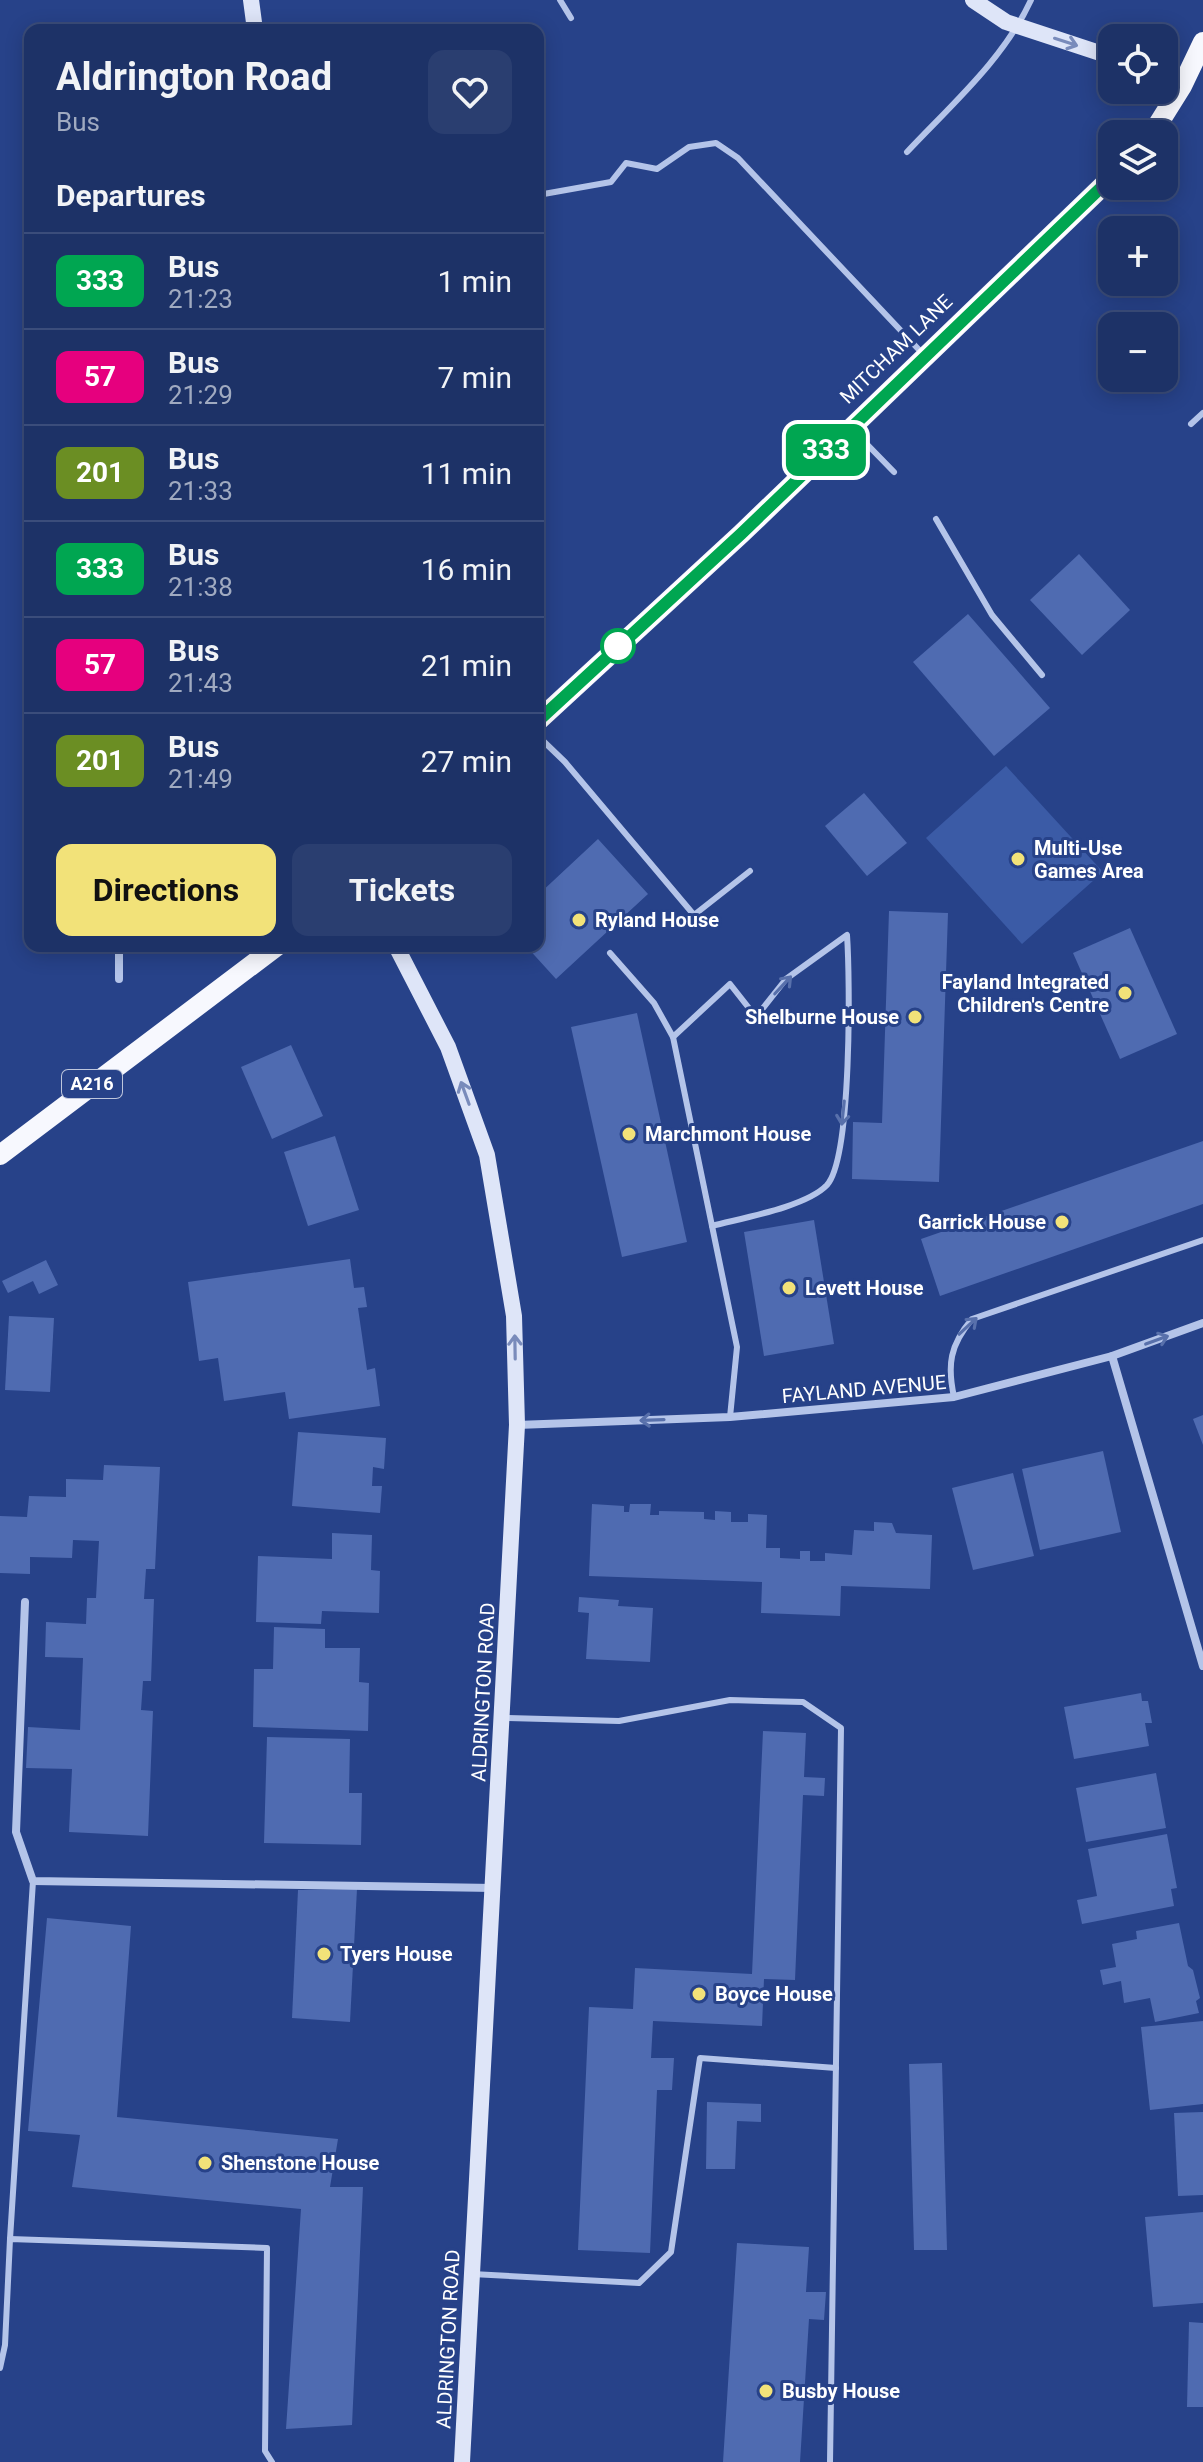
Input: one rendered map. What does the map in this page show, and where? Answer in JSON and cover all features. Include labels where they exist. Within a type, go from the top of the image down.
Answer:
[{"type":"main road","points":[[1178,76],[1201,51]]},
{"type":"main road","name":"MITCHAM LANE","points":[[544,715],[741,534],[1098,190]]},
{"type":"main road","name":"A216","points":[[0,1155],[269,952]]},
{"type":"street","points":[[251,0],[254,24]]},
{"type":"street","points":[[973,0],[1020,27],[1098,52]]},
{"type":"street","points":[[119,952],[119,979]]},
{"type":"street","name":"ALDRINGTON ROAD","points":[[399,952],[448,1047],[487,1155],[514,1316],[517,1425],[462,2462]]},
{"type":"street","name":"FAYLAND AVENUE","points":[[517,1425],[730,1417],[954,1397],[1112,1356],[1203,1323]]},
{"type":"street","points":[[1112,1356],[1203,1666]]},
{"type":"street","points":[[25,1602],[16,1832],[33,1881],[494,1888]]},
{"type":"lane","points":[[560,0],[571,18]]},
{"type":"lane","points":[[907,152],[1020,27],[1031,0]]},
{"type":"lane","points":[[544,194],[611,182],[626,163],[657,169],[689,147],[716,143],[738,158],[924,355]]},
{"type":"lane","points":[[1191,424],[1203,413]]},
{"type":"lane","points":[[849,427],[894,472]]},
{"type":"lane","points":[[936,519],[992,615],[1042,675]]},
{"type":"lane","points":[[544,742],[565,762],[694,915],[750,871]]},
{"type":"lane","points":[[673,1037],[730,984],[756,1017],[786,979],[847,935],[852,1007],[837,1160],[828,1184],[806,1199],[712,1226]]},
{"type":"lane","points":[[610,953],[654,1003],[673,1037],[737,1347],[730,1417]]},
{"type":"lane","points":[[954,1397],[948,1370],[955,1338],[972,1319],[1203,1240]]},
{"type":"lane","points":[[502,1718],[619,1721],[730,1700],[803,1702],[841,1728],[830,2462]]},
{"type":"lane","points":[[0,2368],[5,2345],[33,1881]]},
{"type":"lane","points":[[471,2274],[639,2283],[671,2252],[700,2058],[836,2068]]},
{"type":"lane","points":[[10,2239],[267,2248],[265,2451],[272,2462]]},
{"type":"shaded area","name":"Multi-Use Games Area","points":[[1006,766],[1103,872],[1022,944],[926,838]]},
{"type":"building","points":[[1079,554],[1130,610],[1082,655],[1030,600]]},
{"type":"building","points":[[968,614],[1050,708],[994,756],[913,662]]},
{"type":"building","points":[[864,793],[907,843],[867,876],[825,826]]},
{"type":"building","name":"Ryland House","points":[[598,839],[648,894],[556,979],[531,952],[544,952],[544,889]]},
{"type":"building","name":"Shelburne House","points":[[889,911],[948,913],[939,1182],[852,1179],[853,1122],[882,1123]]},
{"type":"building","name":"Fayland Integrated Children's Centre","points":[[1130,928],[1177,1034],[1120,1059],[1073,953]]},
{"type":"building","name":"Marchmont House","points":[[637,1013],[687,1242],[622,1257],[571,1027]]},
{"type":"building","points":[[291,1045],[323,1116],[272,1139],[241,1067]]},
{"type":"building","points":[[335,1136],[359,1210],[308,1226],[284,1152]]},
{"type":"building","name":"Garrick House","points":[[1203,1141],[1203,1204],[940,1296],[921,1239]]},
{"type":"building","name":"Levett House","points":[[814,1220],[834,1344],[764,1356],[744,1232]]},
{"type":"building","points":[[350,1259],[354,1288],[364,1287],[367,1307],[358,1308],[367,1370],[375,1368],[380,1406],[289,1419],[285,1392],[224,1401],[218,1358],[199,1361],[188,1282]]},
{"type":"building","points":[[46,1260],[58,1285],[39,1294],[33,1281],[8,1293],[2,1281]]},
{"type":"building","points":[[9,1316],[54,1318],[50,1392],[5,1390]]},
{"type":"building","points":[[1203,1415],[1203,1445],[1193,1419]]},
{"type":"building","points":[[298,1432],[386,1438],[384,1469],[373,1467],[372,1486],[382,1486],[380,1513],[292,1506]]},
{"type":"building","points":[[1103,1451],[1121,1532],[1040,1550],[1022,1469]]},
{"type":"building","points":[[104,1465],[160,1467],[155,1569],[146,1569],[144,1599],[154,1599],[151,1681],[143,1681],[141,1710],[153,1711],[148,1836],[69,1832],[72,1769],[26,1768],[28,1727],[80,1730],[83,1658],[45,1657],[46,1622],[86,1624],[87,1598],[96,1598],[99,1541],[73,1540],[72,1558],[30,1557],[30,1574],[0,1573],[0,1516],[27,1517],[29,1496],[66,1497],[66,1479],[103,1480]]},
{"type":"building","points":[[1013,1473],[1034,1556],[973,1570],[952,1488]]},
{"type":"building","points":[[592,1504],[624,1506],[624,1512],[629,1512],[630,1504],[651,1504],[650,1515],[659,1515],[659,1511],[704,1512],[704,1519],[715,1520],[715,1511],[731,1512],[731,1522],[748,1522],[748,1514],[767,1515],[766,1548],[780,1548],[780,1558],[800,1559],[800,1551],[810,1551],[810,1561],[825,1561],[825,1553],[852,1555],[854,1530],[874,1531],[874,1522],[892,1523],[896,1533],[932,1535],[930,1589],[841,1586],[840,1616],[761,1613],[762,1582],[589,1576]]},
{"type":"building","points":[[332,1533],[372,1535],[371,1570],[380,1571],[379,1613],[322,1611],[321,1624],[256,1622],[258,1556],[332,1559]]},
{"type":"building","points":[[579,1597],[619,1600],[618,1606],[653,1608],[650,1662],[586,1659],[589,1613],[578,1612]]},
{"type":"building","points":[[274,1627],[325,1629],[325,1648],[360,1648],[359,1682],[369,1683],[368,1731],[253,1727],[254,1669],[273,1669]]},
{"type":"building","points":[[1141,1693],[1142,1701],[1148,1701],[1152,1723],[1145,1723],[1149,1746],[1074,1759],[1064,1707]]},
{"type":"building","name":"Boyce House","points":[[763,1731],[806,1733],[804,1777],[825,1778],[824,1796],[803,1795],[795,1980],[764,1979],[762,2026],[653,2021],[651,2058],[674,2058],[672,2090],[657,2090],[650,2253],[578,2250],[589,2007],[633,2009],[635,1968],[752,1974]]},
{"type":"building","points":[[267,1737],[350,1739],[349,1793],[362,1793],[361,1845],[264,1843]]},
{"type":"building","points":[[1156,1773],[1166,1828],[1086,1842],[1076,1788]]},
{"type":"building","points":[[1167,1834],[1177,1888],[1171,1889],[1174,1906],[1082,1924],[1077,1900],[1097,1896],[1088,1849]]},
{"type":"building","name":"Tyers House","points":[[357,1889],[350,2022],[292,2018],[298,1890]]},
{"type":"building","name":"Shenstone House","points":[[47,1918],[131,1926],[117,2117],[338,2139],[330,2187],[363,2187],[352,2425],[286,2429],[301,2209],[72,2187],[80,2135],[28,2131]]},
{"type":"building","points":[[1179,1923],[1188,1966],[1193,1970],[1200,1998],[1196,2001],[1199,2013],[1155,2022],[1150,1998],[1124,2003],[1121,1981],[1103,1985],[1100,1970],[1116,1967],[1112,1944],[1137,1939],[1136,1931]]},
{"type":"building","points":[[1203,2021],[1203,2104],[1150,2110],[1141,2027]]},
{"type":"building","points":[[942,2063],[947,2250],[914,2250],[909,2064]]},
{"type":"building","points":[[707,2102],[761,2104],[761,2122],[737,2121],[735,2169],[706,2169]]},
{"type":"building","points":[[1203,2112],[1203,2195],[1178,2196],[1174,2113]]},
{"type":"building","points":[[1203,2212],[1203,2303],[1153,2307],[1145,2217]]},
{"type":"building","name":"Busby House","points":[[737,2243],[809,2247],[806,2292],[826,2292],[824,2320],[809,2319],[800,2462],[723,2462]]},
{"type":"building","points":[[1189,2322],[1203,2323],[1203,2407],[1187,2407]]},
{"type":"bus line","name":"333","points":[[544,715],[741,534],[1098,190]]},
{"type":"place","name":"Multi-Use Games Area","points":[[1018,859]]},
{"type":"place","name":"Ryland House","points":[[579,920]]},
{"type":"place","name":"Fayland Integrated Children's Centre","points":[[1125,993]]},
{"type":"place","name":"Shelburne House","points":[[915,1017]]},
{"type":"place","name":"Marchmont House","points":[[629,1134]]},
{"type":"place","name":"Garrick House","points":[[1062,1222]]},
{"type":"place","name":"Levett House","points":[[789,1288]]},
{"type":"place","name":"Tyers House","points":[[324,1954]]},
{"type":"place","name":"Boyce House","points":[[699,1994]]},
{"type":"place","name":"Shenstone House","points":[[205,2163]]},
{"type":"place","name":"Busby House","points":[[766,2391]]}]
